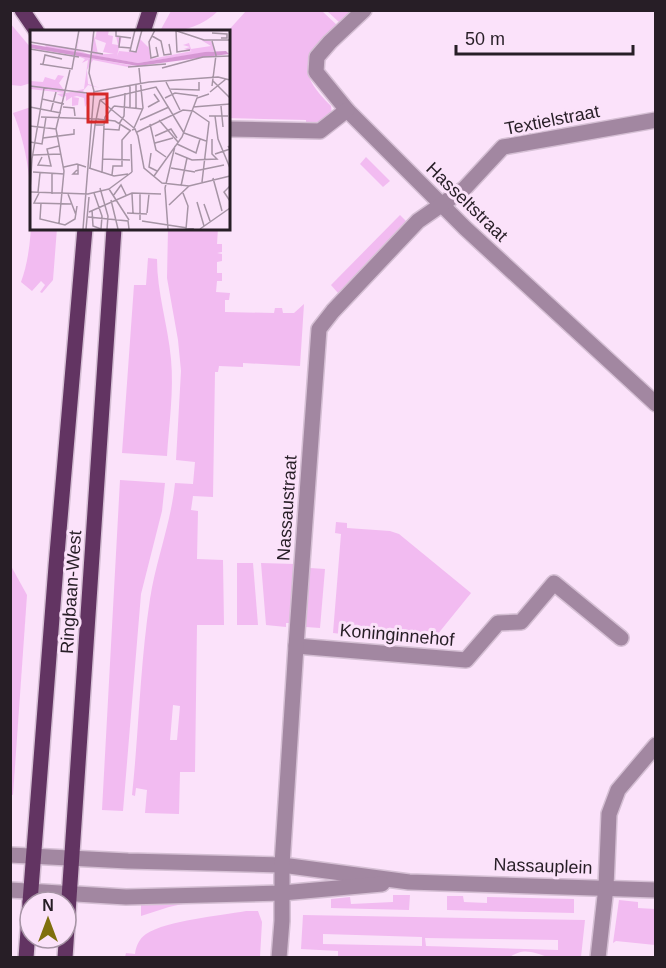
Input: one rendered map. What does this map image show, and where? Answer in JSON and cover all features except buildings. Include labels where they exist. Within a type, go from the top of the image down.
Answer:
[{"type":"main road","points":[[22,10],[36,30]]},
{"type":"main road","points":[[144,30],[150,10]]},
{"type":"main road","name":"Ringbaan-West","points":[[31,890],[85,230]]},
{"type":"main road","name":"Ringbaan-West","points":[[70,890],[114,230]]},
{"type":"street","name":"Hasseltstraat","points":[[364,10],[317,57],[315,72],[347,110],[442,204],[595,350],[656,404]]},
{"type":"street","points":[[230,129],[320,131],[347,110]]},
{"type":"street","name":"Textielstraat","points":[[442,204],[464,189],[503,147],[656,120]]},
{"type":"street","name":"Nassaustraat","points":[[282,864],[319,329],[333,311],[418,221],[442,204]]},
{"type":"street","name":"Koninginnehof","points":[[296,646],[466,660],[498,623],[521,622],[554,584],[621,638]]},
{"type":"street","points":[[656,745],[618,790],[609,813],[606,887],[656,890]]},
{"type":"street","name":"Nassauplein","points":[[10,855],[128,861],[282,864],[409,882]]},
{"type":"street","points":[[279,957],[282,921],[282,864]]},
{"type":"street","name":"Nassauplein","points":[[78,894],[126,897],[282,893],[409,882],[606,887],[598,957]]},
{"type":"shaded area","points":[[171,10],[218,11],[198,25],[180,30],[161,30]]},
{"type":"shaded area","points":[[246,11],[322,11],[338,26],[312,56],[308,73],[312,83],[331,106],[332,114],[316,125],[306,125],[306,120],[230,118],[229,30]]},
{"type":"shaded area","points":[[327,11],[353,11],[340,23]]},
{"type":"shaded area","points":[[10,23],[30,47],[30,83],[21,86],[11,85]]},
{"type":"shaded area","points":[[30,107],[30,186],[25,152],[13,113]]},
{"type":"shaded area","points":[[366,157],[390,181],[383,187],[360,164]]},
{"type":"shaded area","points":[[400,215],[406,221],[338,293],[331,285]]},
{"type":"shaded area","points":[[31,230],[57,230],[53,280],[42,293],[40,292],[45,285],[41,281],[32,291],[21,282]]},
{"type":"shaded area","points":[[168,230],[218,230],[217,244],[222,244],[222,252],[217,253],[222,254],[222,261],[217,262],[217,273],[222,273],[222,281],[217,281],[216,292],[230,293],[229,300],[225,300],[225,312],[274,313],[275,308],[282,308],[283,313],[294,313],[304,304],[300,366],[243,363],[243,367],[219,366],[218,372],[215,372],[213,497],[193,496],[191,510],[198,511],[197,559],[223,560],[224,625],[197,625],[195,772],[180,772],[179,814],[145,813],[147,790],[136,788],[135,796],[132,795],[147,623],[175,483],[193,484],[195,462],[176,460],[181,371],[167,278]],"holes":[[[173,705],[180,706],[177,740],[170,740]]]},
{"type":"shaded area","points":[[148,258],[157,259],[171,359],[172,395],[167,456],[122,453],[134,285],[146,285]]},
{"type":"shaded area","points":[[120,480],[165,483],[162,511],[141,594],[123,811],[102,810]]},
{"type":"shaded area","points":[[336,522],[347,523],[347,528],[390,531],[399,534],[471,593],[437,635],[342,628],[341,634],[333,633],[341,534],[335,533]]},
{"type":"shaded area","points":[[237,563],[253,563],[258,625],[237,625]]},
{"type":"shaded area","points":[[261,563],[296,564],[292,623],[286,623],[286,627],[266,625]]},
{"type":"shaded area","points":[[11,566],[27,595],[13,795],[10,794]]},
{"type":"shaded area","points":[[310,568],[325,569],[320,628],[306,627]]},
{"type":"shaded area","points":[[393,895],[410,895],[409,910],[331,908],[331,899],[350,897],[351,904],[393,902]]},
{"type":"shaded area","points":[[447,896],[463,896],[464,902],[487,903],[487,897],[574,899],[574,913],[447,910]]},
{"type":"shaded area","points":[[141,900],[196,901],[141,916]]},
{"type":"shaded area","points":[[619,900],[638,902],[638,908],[655,909],[655,945],[616,941],[613,943]]},
{"type":"shaded area","points":[[258,911],[262,922],[260,957],[125,957],[126,953],[135,954],[141,938],[156,929],[194,919]]},
{"type":"shaded area","points":[[303,915],[585,920],[581,957],[573,958],[560,959],[533,952],[519,952],[508,958],[338,958],[338,951],[301,949]],"holes":[[[323,934],[422,937],[422,946],[323,944]],[[425,938],[558,940],[558,950],[426,946]]]}]
